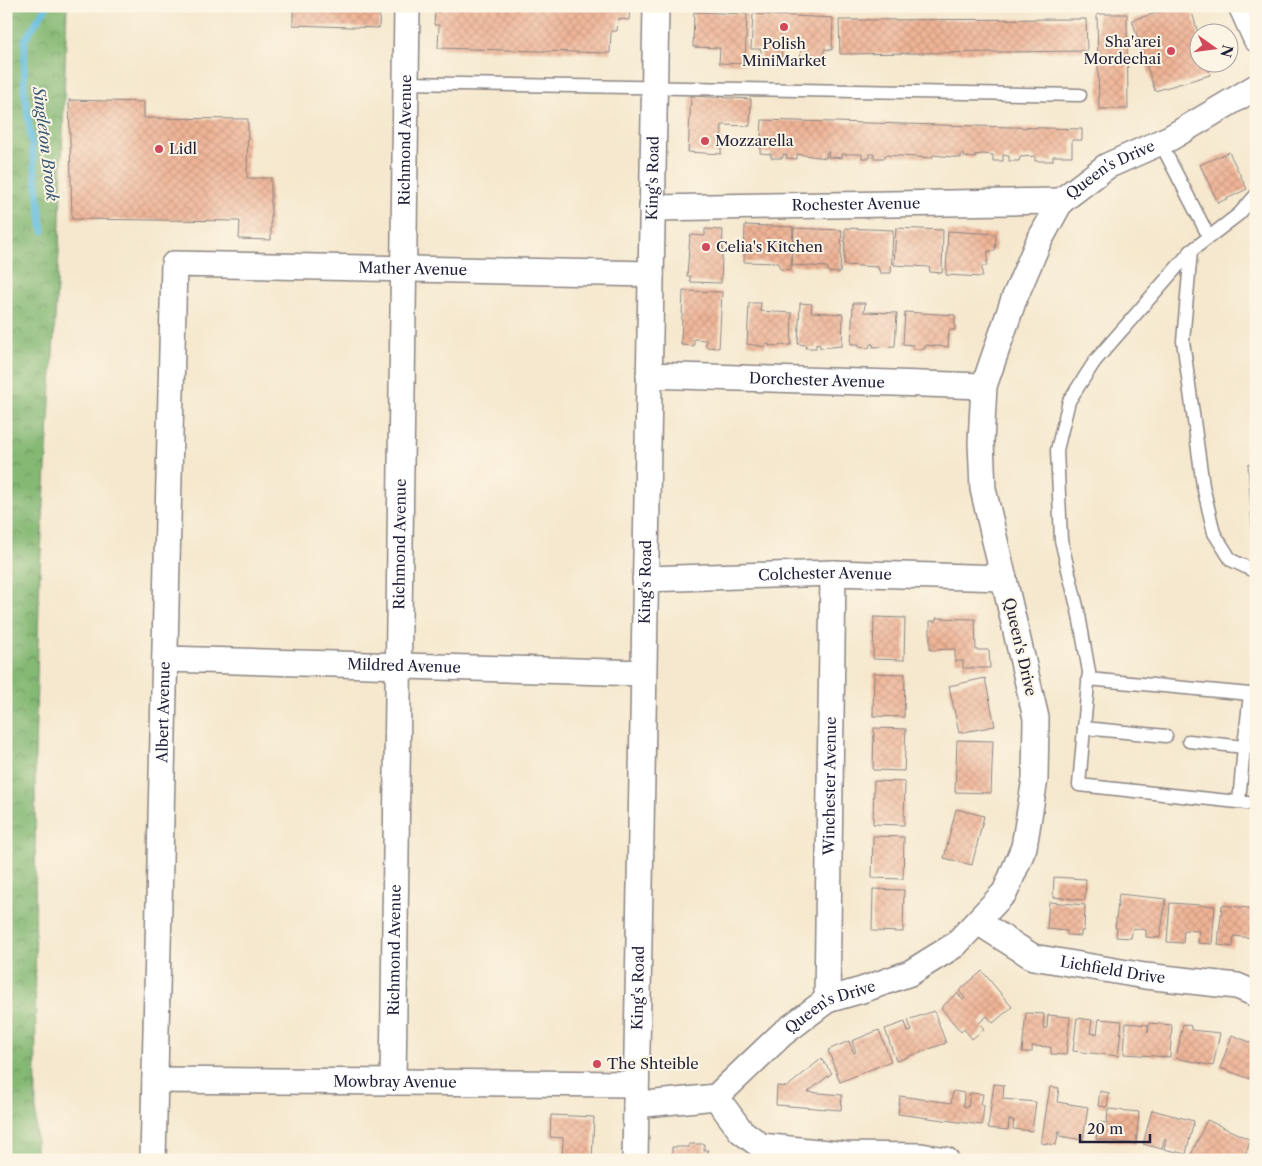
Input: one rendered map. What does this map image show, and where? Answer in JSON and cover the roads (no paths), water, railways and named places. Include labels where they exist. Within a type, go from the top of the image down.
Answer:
[{"type":"street","name":"Richmond Avenue","points":[[394,1082],[407,6]]},
{"type":"street","name":"King's Road","points":[[635,1160],[656,6]]},
{"type":"street","points":[[1241,6],[1256,39]]},
{"type":"street","name":"Queen's Drive","points":[[716,1097],[782,1034],[827,1000],[910,973],[955,945],[1005,892],[1024,847],[1035,779],[1036,718],[983,489],[981,442],[984,386],[1018,291],[1038,243],[1061,201],[1107,166],[1160,142],[1256,87]]},
{"type":"street","name":"Rochester Avenue","points":[[652,208],[1061,201]]},
{"type":"street","name":"Mather Avenue","points":[[174,264],[651,274]]},
{"type":"street","name":"Albert Avenue","points":[[153,1160],[174,264]]},
{"type":"street","name":"Dorchester Avenue","points":[[649,375],[984,386]]},
{"type":"street","name":"Colchester Avenue","points":[[645,579],[833,573],[1004,578]]},
{"type":"street","name":"Winchester Avenue","points":[[827,1000],[833,573]]},
{"type":"street","name":"Mildred Avenue","points":[[165,659],[644,673]]},
{"type":"street","name":"Lichfield Drive","points":[[978,922],[1033,957],[1145,976],[1237,986],[1256,994]]},
{"type":"street","name":"Mowbray Avenue","points":[[155,1080],[394,1082],[636,1095]]},
{"type":"street","points":[[636,1095],[716,1097],[741,1131],[760,1146],[846,1157],[921,1156],[946,1160]]},
{"type":"lane","points":[[406,83],[1080,95]]},
{"type":"lane","points":[[1160,142],[1209,237]]},
{"type":"lane","points":[[1256,195],[1239,214],[1191,251],[1095,361],[1069,401],[1057,450],[1061,540],[1079,615],[1089,672],[1078,785],[1256,804]]},
{"type":"lane","points":[[1191,251],[1183,341],[1203,486],[1214,533],[1231,560],[1256,572]]},
{"type":"lane","points":[[1088,678],[1253,694],[1250,748],[1239,802]]},
{"type":"lane","points":[[1084,728],[1166,736]]},
{"type":"lane","points":[[1188,741],[1250,748]]},
{"type":"waterway","name":"Singleton Brook","points":[[43,231],[24,88],[25,39],[47,6]]},
{"type":"place","name":"Polish MiniMarket","points":[[784,27]]},
{"type":"place","name":"Sha'arei Mordechai","points":[[1171,51]]},
{"type":"place","name":"Mozzarella","points":[[705,141]]},
{"type":"place","name":"Lidl","points":[[159,149]]},
{"type":"place","name":"Celia's Kitchen","points":[[706,247]]},
{"type":"place","name":"The Shteible","points":[[597,1064]]}]
